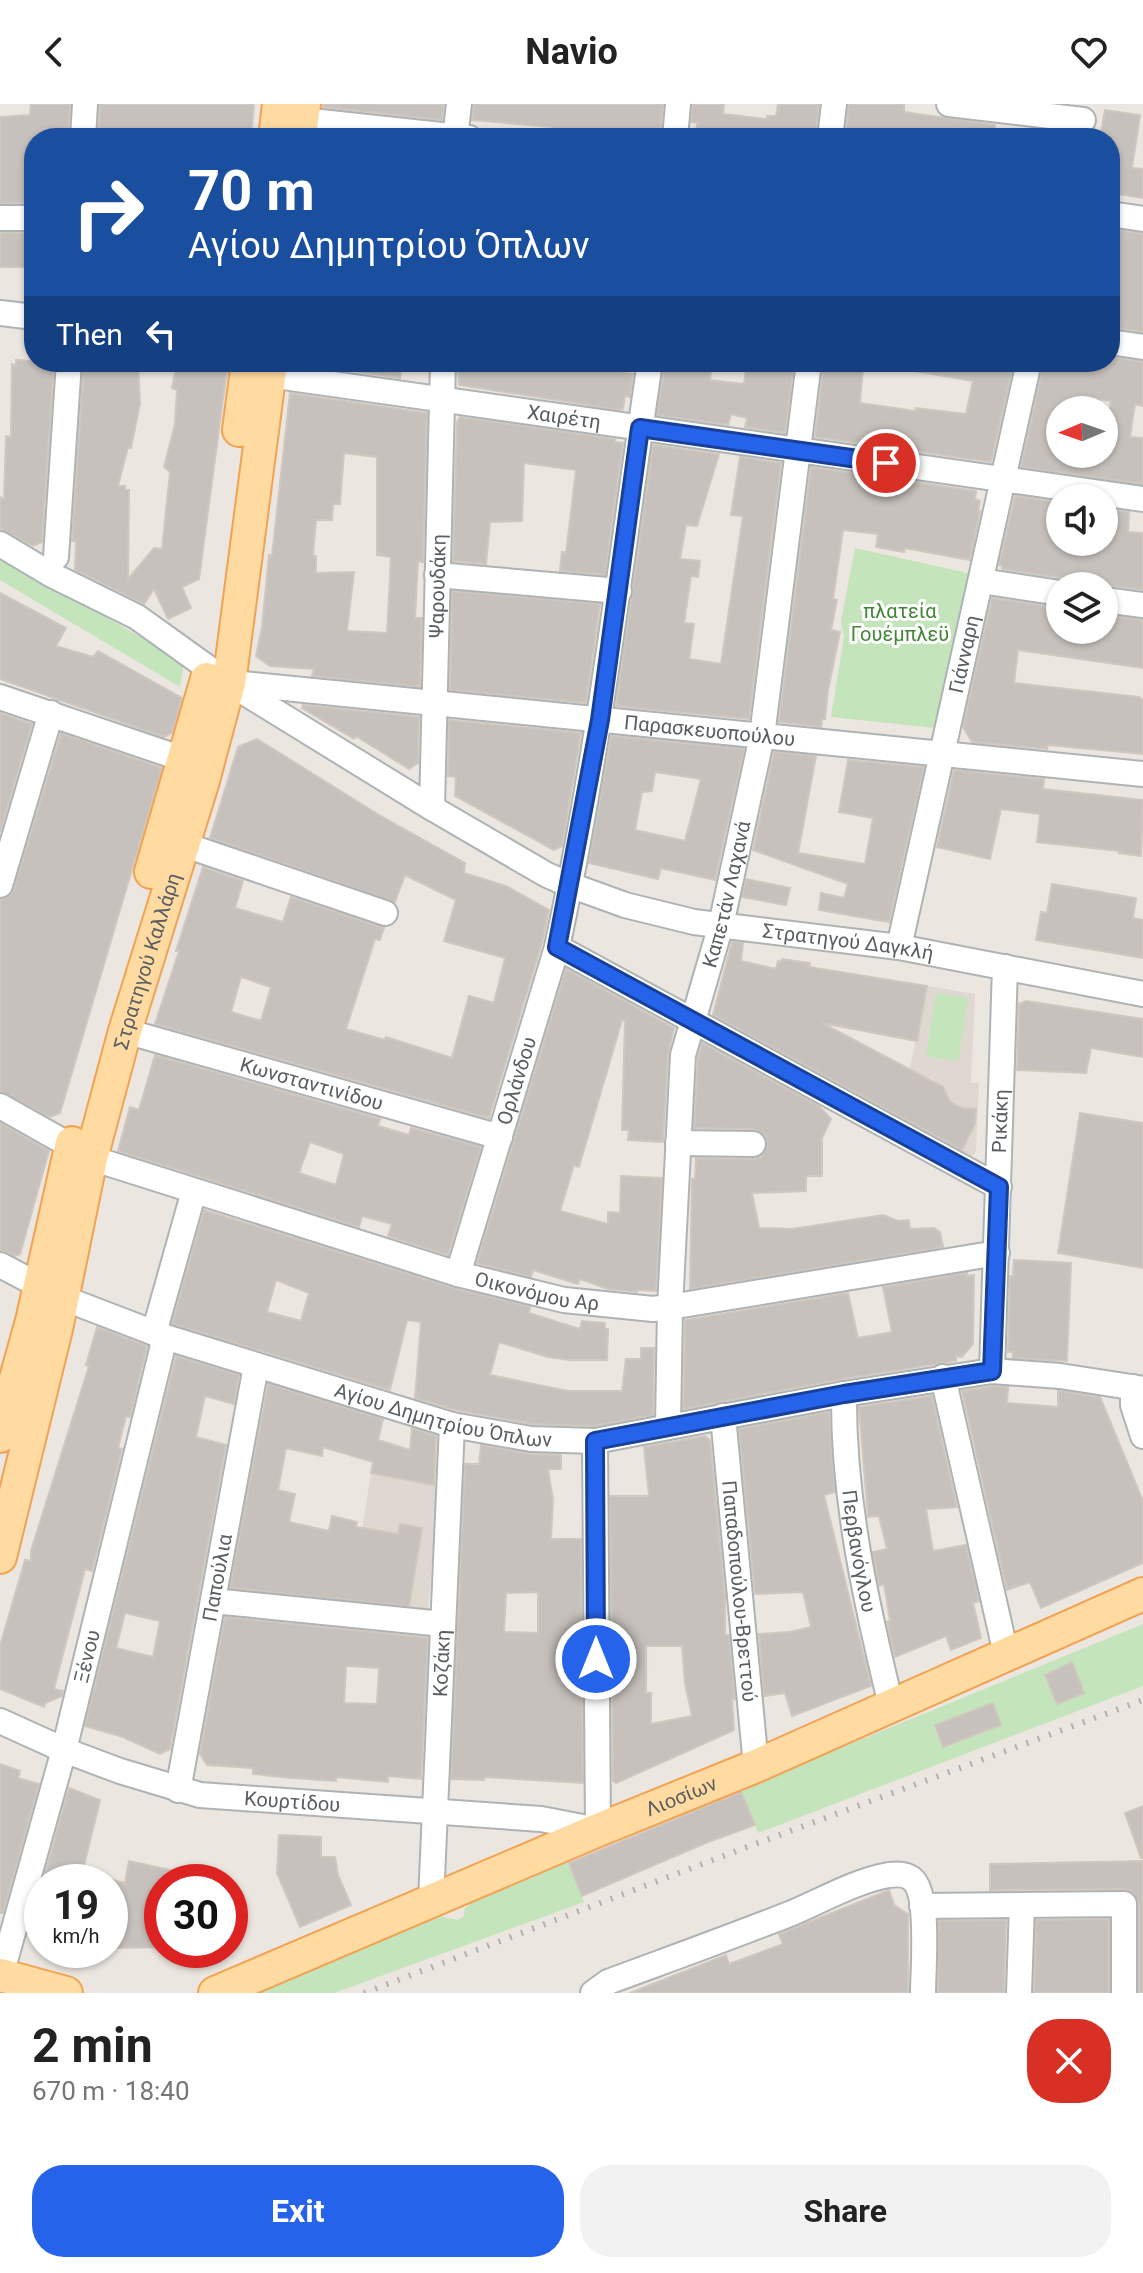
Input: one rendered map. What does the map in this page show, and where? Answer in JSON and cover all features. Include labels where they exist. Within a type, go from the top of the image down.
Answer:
[{"type":"main road","name":"Στρατηγού Καλλάρη","points":[[81,1152],[125,1031],[202,784],[261,372]]},
{"type":"main road","name":"Στρατηγού Καλλάρη","points":[[0,1557],[81,1152],[183,759],[219,675]]},
{"type":"main road","name":"Στρατηγού Καλλάρη","points":[[0,1436],[51,1292]]},
{"type":"main road","name":"Λιοσίων","points":[[215,1993],[756,1766],[1143,1594]]},
{"type":"main road","points":[[4,1984],[66,1993]]},
{"type":"street","points":[[84,128],[85,104]]},
{"type":"street","points":[[456,128],[459,104]]},
{"type":"street","points":[[676,128],[678,104]]},
{"type":"street","points":[[831,128],[834,104]]},
{"type":"street","points":[[949,104],[1083,121]]},
{"type":"street","points":[[296,116],[383,128]]},
{"type":"street","points":[[1120,216],[1143,219]]},
{"type":"street","points":[[0,218],[24,218]]},
{"type":"street","points":[[0,313],[24,316]]},
{"type":"street","points":[[1120,344],[1143,347]]},
{"type":"street","points":[[56,557],[68,372]]},
{"type":"street","name":"Χαιρέτη","points":[[293,372],[442,401],[1143,499]]},
{"type":"street","name":"Ψαρουδάκη","points":[[432,808],[443,372]]},
{"type":"street","name":"Ορλάνδου","points":[[458,1274],[557,947],[600,720],[648,372]]},
{"type":"street","name":"Καπετάν Λαχανά","points":[[668,1426],[670,1307],[683,1055],[721,925],[762,736],[808,372]]},
{"type":"street","name":"Γιάνναρη","points":[[899,947],[1027,372]]},
{"type":"street","name":"Στρατηγού Δαγκλή","points":[[0,544],[52,575],[137,617],[219,675],[432,808],[547,875],[570,885],[625,905],[694,922],[899,947],[1143,994]]},
{"type":"street","points":[[437,575],[619,591]]},
{"type":"street","points":[[981,581],[1046,591]]},
{"type":"street","points":[[1118,602],[1143,605]]},
{"type":"street","name":"Παρασκευοπούλου","points":[[219,675],[435,703],[1143,774]]},
{"type":"street","points":[[0,697],[183,759]]},
{"type":"street","points":[[0,885],[51,713]]},
{"type":"street","points":[[182,844],[385,913]]},
{"type":"street","points":[[557,947],[999,1187]]},
{"type":"street","name":"Ρικάκη","points":[[992,1371],[1005,967]]},
{"type":"street","name":"Κωνσταντινίδου","points":[[125,1031],[500,1137]]},
{"type":"street","name":"Οικονόμου Αρ","points":[[0,1106],[81,1152],[194,1191],[458,1274],[564,1300],[653,1309],[997,1253]]},
{"type":"street","points":[[678,1143],[753,1144]]},
{"type":"street","name":"Ξένου","points":[[4,1984],[64,1750],[194,1191]]},
{"type":"street","name":"Αγίου Δημητρίου Όπλων","points":[[0,1265],[51,1292],[159,1335],[452,1425],[531,1439],[595,1441],[844,1394],[992,1371],[1060,1376],[1138,1388]]},
{"type":"street","name":"Παπούλια","points":[[178,1790],[256,1366]]},
{"type":"street","points":[[943,1377],[1006,1654]]},
{"type":"street","points":[[1138,1388],[1133,1405],[1143,1436]]},
{"type":"street","name":"Περβανόγλου","points":[[844,1394],[850,1498],[857,1546],[869,1616],[891,1705]]},
{"type":"street","name":"Παπαδοπούλου-Βρεττού","points":[[723,1416],[756,1766]]},
{"type":"street","name":"Κοζάκη","points":[[431,1901],[452,1425]]},
{"type":"street","points":[[595,1441],[598,1830]]},
{"type":"street","points":[[213,1601],[443,1624]]},
{"type":"street","name":"Κουρτίδου","points":[[0,1721],[64,1750],[200,1795],[541,1819],[598,1830]]},
{"type":"street","points":[[593,1993],[608,1982],[867,1881],[890,1875],[913,1879],[919,1890],[923,1993]]},
{"type":"street","points":[[922,1906],[1124,1904],[1124,1993]]},
{"type":"street","points":[[1019,1993],[1022,1905]]},
{"type":"shaded area","points":[[927,986],[975,994],[971,1083],[979,1083],[976,1152],[966,1161],[845,1095],[859,1071],[909,1073]]},
{"type":"shaded area","points":[[371,1473],[438,1486],[428,1612],[350,1606]]},
{"type":"green space","name":"πλατεία Γουέμπλεϋ","points":[[855,548],[972,574],[935,728],[831,717],[844,637],[841,621]]},
{"type":"green space","points":[[0,556],[184,662],[180,687],[0,580]]},
{"type":"green space","points":[[936,993],[968,998],[958,1061],[926,1056]]},
{"type":"green space","points":[[1143,1624],[1143,1686],[758,1833],[740,1789]]},
{"type":"green space","points":[[568,1862],[584,1902],[334,1993],[255,1993],[434,1915],[458,1920],[464,1916],[465,1908],[474,1902]]},
{"type":"building","points":[[31,104],[70,104],[69,128],[24,128],[24,203],[0,203],[0,117],[30,115]]},
{"type":"building","points":[[100,104],[254,104],[252,128],[99,128]]},
{"type":"building","points":[[323,104],[444,104],[442,120],[323,107]]},
{"type":"building","points":[[474,104],[663,104],[661,128],[551,128],[472,120]]},
{"type":"building","points":[[693,104],[724,104],[723,114],[767,119],[767,116],[776,116],[778,104],[819,104],[816,128],[697,128],[697,123],[691,122]]},
{"type":"building","points":[[849,104],[904,104],[904,112],[995,125],[995,128],[846,128]]},
{"type":"building","points":[[1105,110],[1140,115],[1132,168],[1143,169],[1143,198],[1120,195],[1120,128],[1102,128]]},
{"type":"building","points":[[1120,231],[1143,234],[1143,332],[1120,329]]},
{"type":"building","points":[[0,233],[24,233],[24,267],[0,267]]},
{"type":"building","points":[[1120,359],[1143,362],[1143,406],[1135,404],[1130,437],[1143,438],[1143,484],[1021,467],[1042,372],[1120,372]]},
{"type":"building","points":[[16,360],[24,360],[24,372],[53,372],[42,542],[33,546],[0,529],[6,436],[11,437],[12,364],[16,366]]},
{"type":"building","points":[[83,372],[138,372],[140,404],[131,448],[128,447],[118,486],[129,490],[128,579],[154,548],[162,549],[170,472],[164,467],[175,424],[177,390],[172,388],[175,372],[227,372],[199,579],[182,587],[191,608],[168,619],[154,589],[144,604],[75,570],[76,541],[72,541]]},
{"type":"building","points":[[361,372],[401,372],[400,378]]},
{"type":"building","points":[[458,372],[633,374],[630,397],[625,396],[623,409],[620,410],[459,385]]},
{"type":"building","points":[[663,372],[711,372],[710,380],[744,384],[746,372],[793,372],[785,433],[745,427],[747,418],[731,414],[728,425],[657,415]]},
{"type":"building","points":[[823,372],[863,372],[860,403],[966,414],[973,381],[920,372],[1012,372],[991,462],[815,437]]},
{"type":"building","points":[[290,393],[427,413],[423,562],[418,561],[415,618],[422,618],[420,687],[312,676],[314,669],[270,666],[256,656],[269,555],[272,556]],"holes":[[[344,453],[377,457],[377,555],[391,557],[387,633],[347,631],[354,572],[316,573],[316,556],[313,555],[316,520],[332,520],[333,504],[340,504]]]},
{"type":"building","points":[[460,417],[615,439],[615,442],[623,443],[605,575],[560,571],[562,552],[566,553],[576,470],[524,463],[522,521],[490,522],[486,564],[453,561],[457,422]]},
{"type":"building","points":[[653,445],[719,454],[697,526],[686,525],[680,559],[700,561],[698,577],[691,576],[684,623],[694,624],[689,659],[721,664],[743,516],[731,515],[740,457],[781,463],[749,719],[616,706]]},
{"type":"building","points":[[811,467],[976,491],[975,499],[980,501],[970,560],[905,548],[904,552],[876,547],[878,534],[843,530],[831,630],[840,632],[821,727],[779,722]]},
{"type":"building","points":[[1015,496],[1046,500],[1046,556],[1118,556],[1118,511],[1129,512],[1128,532],[1143,533],[1143,590],[1118,587],[1118,572],[1046,572],[1046,576],[1002,569],[999,565]]},
{"type":"building","points":[[452,591],[600,604],[586,703],[450,690]]},
{"type":"building","points":[[0,593],[66,628],[56,646],[93,657],[98,651],[182,698],[172,733],[164,737],[0,679]]},
{"type":"building","points":[[992,598],[1046,606],[1046,644],[1118,644],[1118,617],[1143,620],[1143,668],[1018,650],[1014,683],[1139,697],[1143,700],[1143,754],[972,742],[963,727]]},
{"type":"building","points":[[303,705],[419,717],[418,763],[409,769],[356,736],[354,739],[302,708]]},
{"type":"building","points":[[0,713],[32,724],[0,832]]},
{"type":"building","points":[[449,720],[581,733],[562,846],[554,850],[455,796],[456,777],[448,776]]},
{"type":"building","points":[[61,733],[162,768],[60,1113],[50,1117],[0,1091],[0,900],[10,896],[14,889]]},
{"type":"building","points":[[611,736],[744,749],[715,880],[661,868],[658,879],[589,863]],"holes":[[[655,772],[701,779],[685,841],[635,830],[642,792],[652,791]]]},
{"type":"building","points":[[257,739],[379,815],[465,863],[464,873],[506,886],[549,910],[489,1118],[155,1024],[203,867],[243,881],[235,908],[283,922],[291,897],[384,928],[380,940],[375,939],[346,1029],[385,1040],[386,1037],[452,1058],[469,996],[494,1003],[505,958],[444,941],[456,900],[405,875],[395,902],[210,838],[238,747]],"holes":[[[241,977],[271,987],[261,1021],[231,1012]]]},
{"type":"building","points":[[774,752],[816,756],[798,853],[865,864],[873,818],[839,812],[848,760],[924,767],[889,922],[819,910],[821,893],[844,898],[848,884],[753,850]]},
{"type":"building","points":[[954,770],[1044,779],[1043,789],[1143,800],[1141,856],[1037,842],[1040,814],[1001,809],[990,859],[937,847]]},
{"type":"building","points":[[746,879],[790,888],[786,905],[742,897]]},
{"type":"building","points":[[1052,884],[1136,898],[1133,918],[1143,920],[1143,958],[1036,940],[1041,912],[1047,913]]},
{"type":"building","points":[[732,942],[743,943],[741,961],[776,969],[778,961],[782,959],[810,963],[809,967],[927,986],[917,1041],[822,1023],[943,1087],[950,1102],[962,1108],[976,1109],[975,1124],[962,1150],[713,1015]]},
{"type":"building","points":[[566,969],[674,1028],[668,1054],[663,1142],[628,1140],[629,1130],[622,1130],[625,1021],[622,1020],[579,1167],[574,1165],[560,1211],[608,1224],[608,1212],[620,1213],[621,1176],[662,1178],[656,1291],[608,1289],[580,1279],[578,1284],[533,1270],[531,1277],[477,1263]]},
{"type":"building","points":[[1026,1001],[1143,1019],[1143,1057],[1091,1048],[1086,1073],[1017,1070],[1019,1004]]},
{"type":"building","points":[[702,1043],[819,1106],[831,1119],[822,1138],[822,1176],[806,1176],[806,1191],[752,1193],[759,1228],[792,1229],[883,1215],[898,1221],[909,1220],[910,1229],[934,1228],[940,1232],[943,1247],[690,1289],[692,1179],[695,1179],[696,1158],[754,1159],[761,1157],[768,1145],[766,1136],[754,1129],[694,1128],[698,1058]]},
{"type":"building","points":[[155,1055],[380,1119],[378,1126],[409,1135],[411,1128],[481,1147],[448,1255],[388,1236],[392,1224],[362,1216],[359,1227],[118,1151],[130,1107],[139,1110]],"holes":[[[310,1142],[344,1154],[336,1185],[299,1173]]]},
{"type":"building","points":[[1080,1113],[1143,1123],[1143,1268],[1058,1253]]},
{"type":"building","points":[[0,1123],[49,1151],[20,1254],[15,1256],[0,1250]]},
{"type":"building","points":[[204,1210],[454,1288],[530,1307],[529,1313],[580,1329],[582,1321],[605,1323],[605,1329],[608,1329],[607,1360],[548,1357],[499,1342],[490,1375],[568,1391],[622,1391],[626,1359],[641,1359],[641,1348],[654,1348],[653,1415],[594,1426],[533,1424],[456,1410],[415,1398],[421,1322],[407,1320],[390,1390],[172,1324]],"holes":[[[276,1280],[309,1293],[301,1321],[267,1312]]]},
{"type":"building","points":[[1014,1260],[1071,1263],[1067,1361],[1013,1358],[1013,1352],[1008,1352],[1010,1276],[1013,1276]]},
{"type":"building","points":[[967,1273],[967,1276],[974,1275],[973,1344],[962,1357],[956,1356],[956,1361],[683,1409],[685,1320],[848,1293],[858,1338],[892,1332],[883,1287]]},
{"type":"building","points":[[97,1327],[147,1346],[130,1417],[126,1416],[118,1448],[122,1449],[92,1571],[85,1569],[54,1689],[63,1691],[62,1696],[45,1703],[44,1707],[0,1689],[0,1646],[25,1560],[31,1561],[31,1551],[89,1366],[86,1365]]},
{"type":"building","points":[[176,1356],[239,1375],[234,1404],[205,1396],[196,1437],[226,1445],[170,1749],[160,1754],[123,1737],[85,1726]],"holes":[[[125,1613],[160,1621],[153,1657],[116,1648]]]},
{"type":"building","points":[[268,1384],[383,1419],[378,1440],[410,1450],[412,1428],[436,1436],[434,1485],[371,1473],[373,1462],[323,1447],[322,1456],[286,1448],[278,1490],[295,1494],[289,1522],[329,1531],[332,1516],[357,1522],[356,1527],[398,1534],[400,1524],[422,1528],[409,1606],[230,1588]]},
{"type":"building","points":[[1008,1387],[1007,1403],[1058,1407],[1058,1391],[1100,1397],[1143,1501],[1143,1563],[1041,1608],[1030,1582],[1007,1590],[962,1391]]},
{"type":"building","points":[[932,1396],[957,1507],[926,1509],[933,1551],[966,1545],[979,1601],[973,1603],[981,1638],[951,1650],[946,1636],[895,1657],[887,1622],[890,1620],[884,1584],[879,1586],[873,1552],[887,1549],[879,1516],[868,1517],[859,1407]]},
{"type":"building","points":[[829,1412],[835,1492],[824,1495],[871,1686],[792,1716],[785,1693],[764,1696],[759,1634],[811,1627],[803,1592],[755,1594],[739,1429]]},
{"type":"building","points":[[705,1436],[710,1440],[725,1595],[725,1635],[729,1635],[735,1699],[732,1700],[734,1730],[616,1783],[613,1781],[610,1496],[649,1496],[644,1447]],"holes":[[[646,1646],[682,1646],[692,1716],[651,1724],[651,1693],[646,1693]]]},
{"type":"building","points":[[481,1445],[529,1454],[561,1455],[561,1469],[548,1469],[553,1500],[551,1539],[581,1539],[583,1783],[484,1777],[484,1780],[451,1779],[465,1464],[479,1464]],"holes":[[[538,1592],[538,1633],[504,1632],[506,1593]]]},
{"type":"building","points":[[225,1617],[428,1638],[421,1779],[388,1776],[388,1782],[336,1777],[336,1781],[253,1774],[253,1768],[207,1765],[200,1754]],"holes":[[[346,1666],[379,1668],[377,1704],[344,1703]]]},
{"type":"building","points":[[1072,1662],[1084,1693],[1057,1704],[1045,1675]]},
{"type":"building","points":[[993,1703],[1001,1725],[943,1747],[935,1725]]},
{"type":"building","points":[[0,1764],[20,1771],[18,1778],[39,1784],[3,1913],[0,1913]]},
{"type":"building","points":[[69,1788],[100,1800],[84,1864],[48,1864]]},
{"type":"building","points":[[741,1792],[755,1825],[582,1896],[569,1863]]},
{"type":"building","points":[[1143,1806],[1143,1858],[1141,1858],[1125,1813]]},
{"type":"building","points":[[279,1835],[321,1837],[321,1857],[335,1857],[338,1875],[351,1905],[300,1927],[277,1873]]},
{"type":"building","points":[[129,1861],[144,1864],[144,1947],[128,1948]]},
{"type":"building","points":[[1143,1861],[1143,1993],[1139,1993],[1139,1904],[1132,1891],[990,1890],[990,1864]]},
{"type":"building","points":[[889,1890],[894,1905],[908,1914],[908,1993],[630,1993],[726,1955],[729,1964],[783,1944],[779,1934]]},
{"type":"building","points":[[1109,1919],[1109,1993],[1034,1993],[1036,1920]]},
{"type":"building","points":[[1006,1920],[1004,1993],[938,1993],[939,1921]]},
{"type":"railway","points":[[364,1993],[1143,1700]]},
{"type":"route","points":[[596,1659],[595,1441],[844,1394],[992,1371],[999,1187],[557,947],[600,720],[640,428],[886,463]]}]
